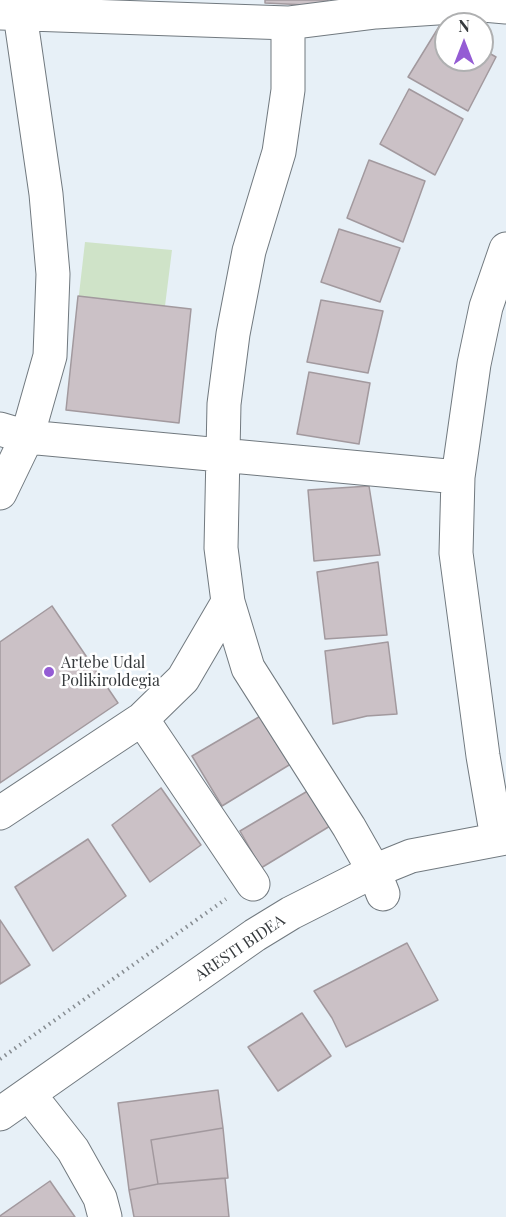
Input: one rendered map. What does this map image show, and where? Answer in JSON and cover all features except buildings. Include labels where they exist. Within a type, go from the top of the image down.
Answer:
[{"type":"street","points":[[0,493],[14,433],[50,356],[53,274],[46,195],[10,13],[288,23],[376,12],[483,5],[506,7]]},
{"type":"street","points":[[288,23],[288,90],[279,152],[249,251],[237,313],[224,404],[221,457],[221,548],[228,602],[248,668],[379,883]]},
{"type":"street","points":[[502,838],[483,756],[456,553],[458,477],[474,364],[486,307],[506,249]]},
{"type":"street","points":[[14,433],[221,457],[391,469],[458,477]]},
{"type":"street","points":[[0,813],[142,719],[183,679],[228,602]]},
{"type":"street","points":[[142,719],[253,884]]},
{"type":"street","name":"ARESTI BIDEA","points":[[0,1114],[255,935],[379,883],[411,856],[502,838]]},
{"type":"street","points":[[40,1108],[73,1150],[100,1198],[105,1217]]},
{"type":"path","points":[[0,1059],[228,897],[253,884]]},
{"type":"green space","points":[[85,242],[172,250],[165,306],[191,309],[179,423],[70,373]]},
{"type":"place","name":"Artebe Udal Polikiroldegia","points":[[49,672]]}]
